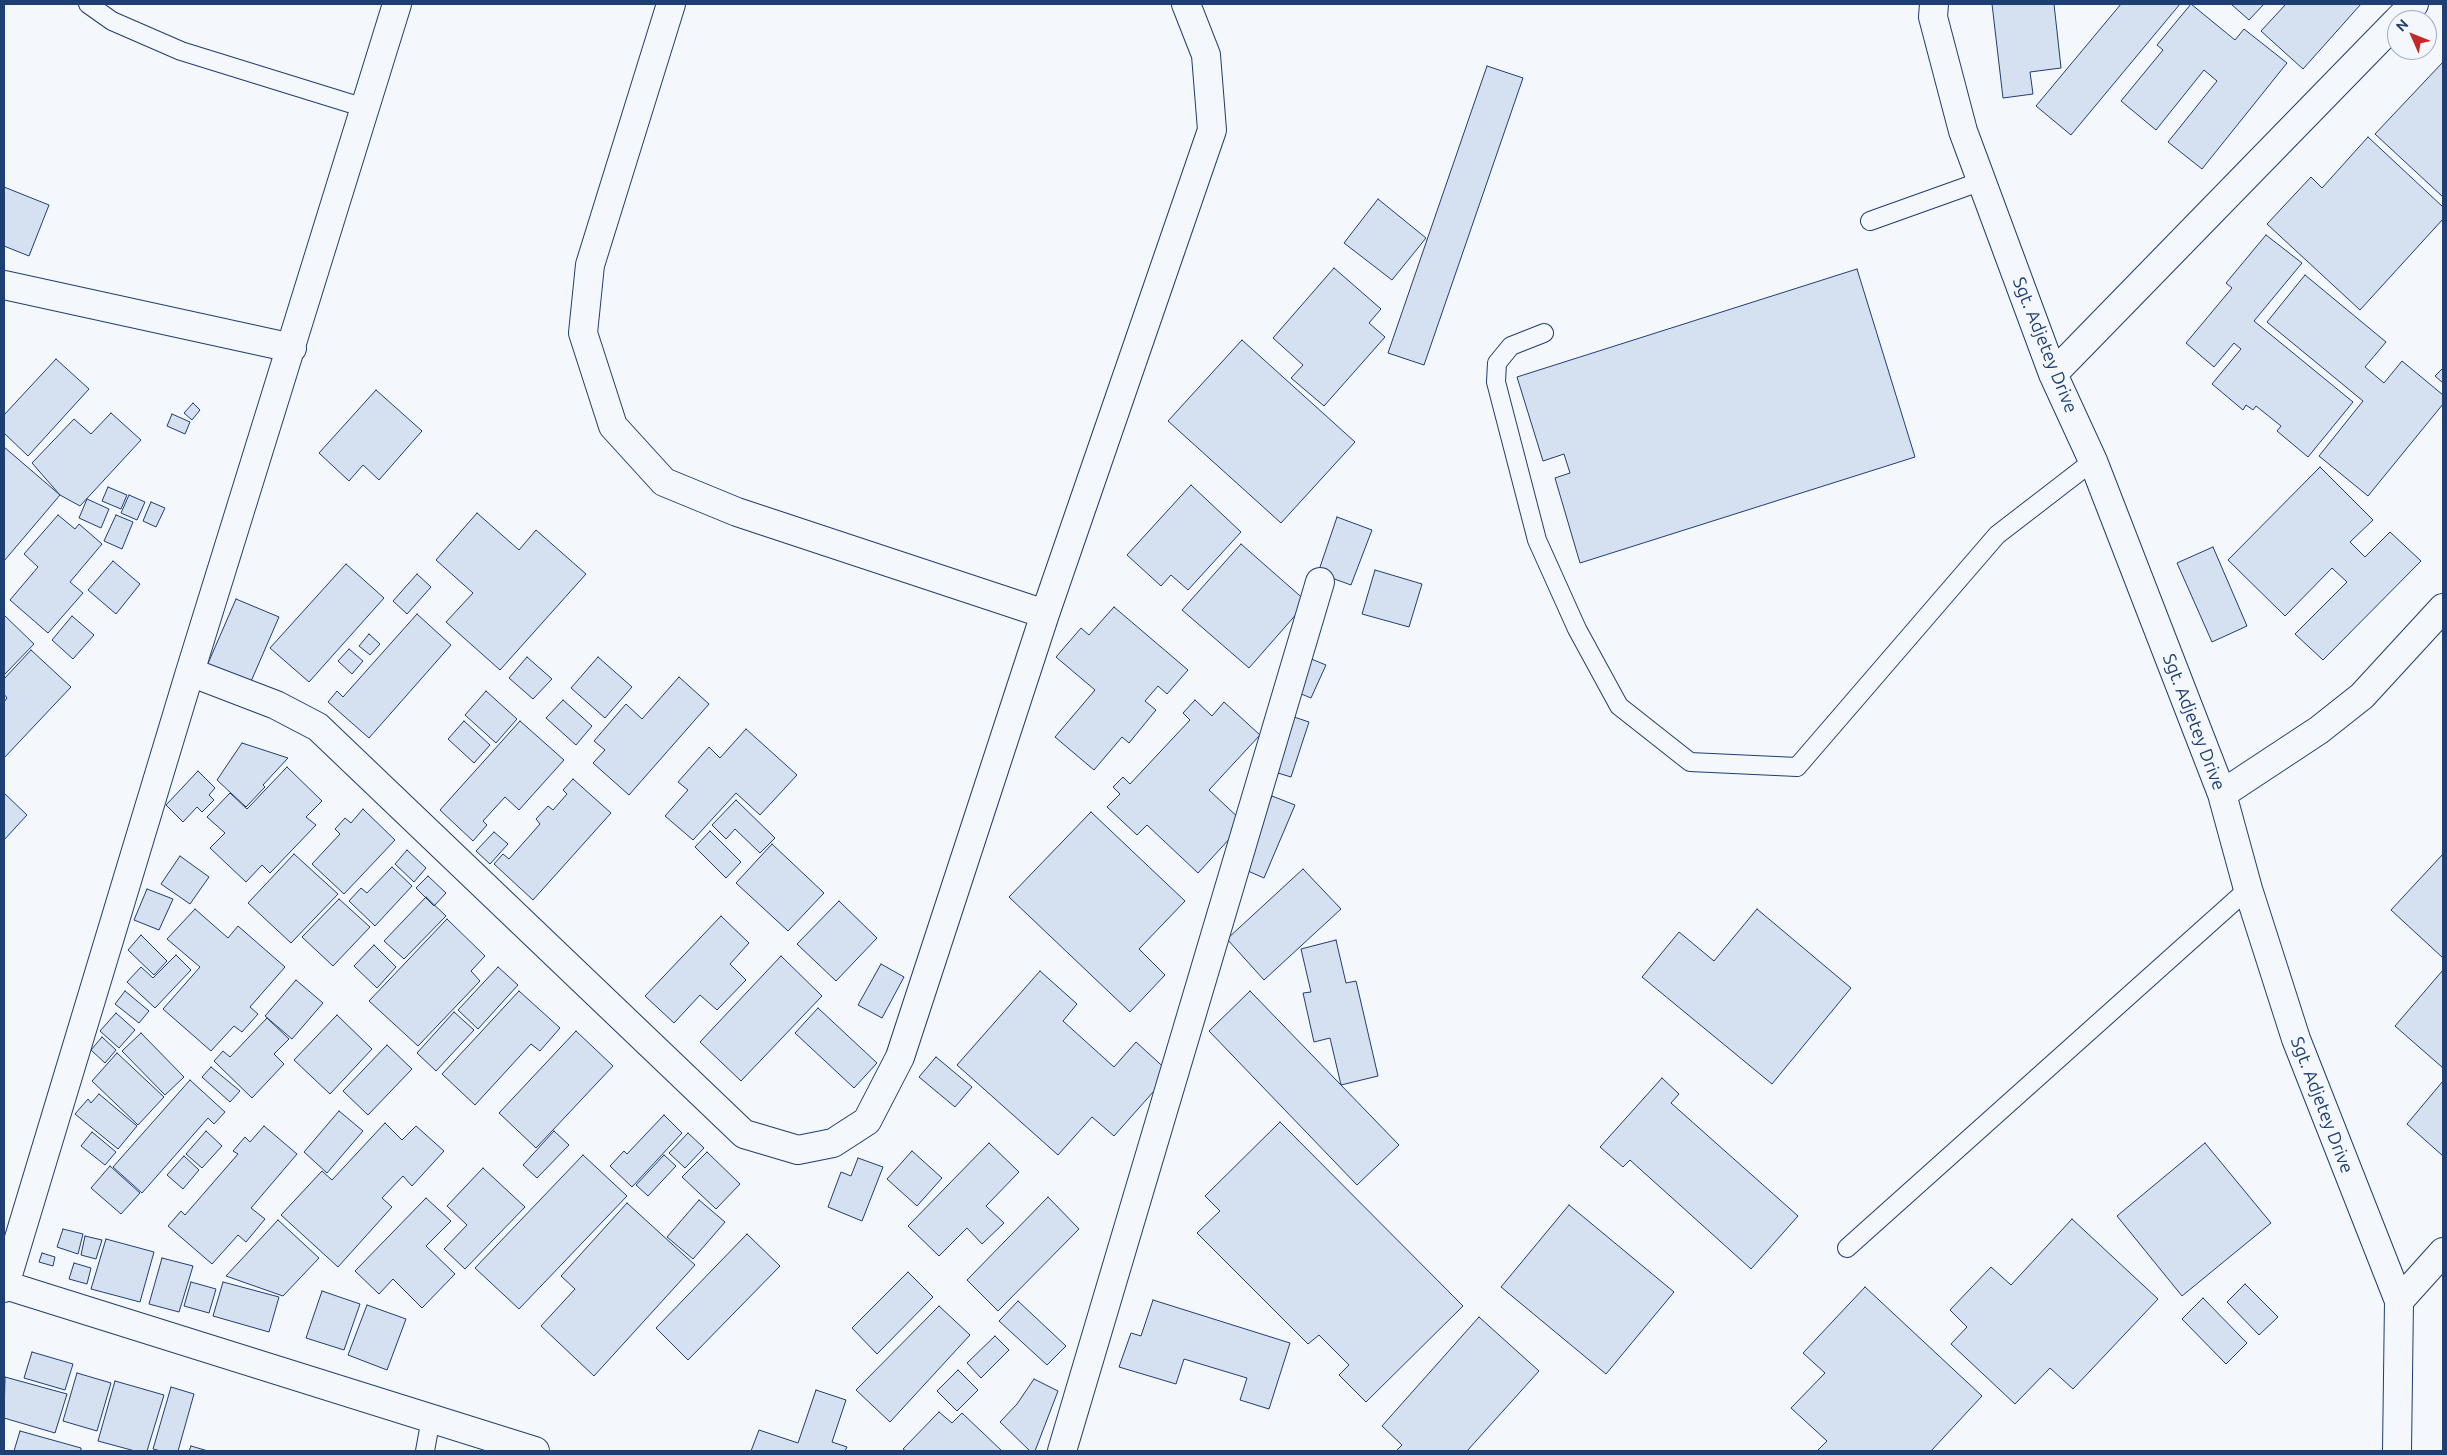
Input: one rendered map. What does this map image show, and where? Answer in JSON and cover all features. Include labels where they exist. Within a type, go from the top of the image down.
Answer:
[{"type":"street","points":[[397,4],[292,348],[190,672],[4,1287],[534,1451]]},
{"type":"street","points":[[671,4],[590,265],[583,333],[612,426],[664,482],[737,512],[1045,614]]},
{"type":"street","points":[[190,672],[276,705],[318,727],[744,1134],[798,1150],[833,1143],[867,1121],[900,1057],[1045,614],[1212,130],[1206,55],[1186,4]]},
{"type":"street","name":"Sgt. Adjetey Drive","points":[[1934,4],[1933,17],[1963,132],[2053,374],[2093,461],[2222,794],[2248,889],[2296,1040],[2399,1300],[2397,1451]]},
{"type":"street","points":[[2053,374],[2387,31]]},
{"type":"street","points":[[4,285],[292,348]]},
{"type":"street","points":[[1062,1451],[1320,582]]},
{"type":"street","points":[[2222,794],[2319,730],[2362,696],[2443,608]]},
{"type":"street","points":[[2399,1300],[2443,1252]]},
{"type":"lane","points":[[88,4],[112,21],[181,51],[365,108]]},
{"type":"lane","points":[[1870,221],[1982,181]]},
{"type":"lane","points":[[1544,333],[1511,346],[1496,363],[1496,382],[1537,540],[1577,630],[1619,706],[1690,762],[1796,767],[1997,535],[2093,461]]},
{"type":"lane","points":[[1847,1248],[2248,889]]},
{"type":"lane","points":[[425,1451],[431,1418]]},
{"type":"building","points":[[1992,4],[2054,4],[2061,68],[2030,72],[2033,94],[2003,98]]},
{"type":"building","points":[[2121,4],[2180,4],[2071,135],[2036,106]]},
{"type":"building","points":[[2191,4],[2235,40],[2244,29],[2287,63],[2202,169],[2168,142],[2217,81],[2204,70],[2156,130],[2121,101],[2163,50],[2157,45]]},
{"type":"building","points":[[2231,4],[2264,4],[2249,20]]},
{"type":"building","points":[[2286,4],[2361,4],[2303,69],[2261,31]]},
{"type":"building","points":[[2443,62],[2443,197],[2375,134]]},
{"type":"building","points":[[1487,66],[1523,78],[1424,365],[1388,353]]},
{"type":"building","points":[[2368,137],[2443,207],[2443,219],[2360,310],[2267,224],[2311,177],[2322,188]]},
{"type":"building","points":[[4,187],[49,205],[29,256],[4,246]]},
{"type":"building","points":[[1378,199],[1426,238],[1392,280],[1344,243]]},
{"type":"building","points":[[2266,235],[2302,263],[2254,321],[2353,402],[2308,457],[2277,431],[2281,426],[2256,406],[2253,410],[2246,405],[2243,410],[2212,384],[2241,349],[2234,343],[2214,367],[2186,343],[2232,288],[2226,283]]},
{"type":"building","points":[[1334,268],[1381,309],[1369,323],[1385,337],[1324,406],[1291,378],[1303,365],[1273,338]]},
{"type":"building","points":[[1857,269],[1915,457],[1580,563],[1555,478],[1570,473],[1564,454],[1543,461],[1517,377]]},
{"type":"building","points":[[2305,275],[2386,342],[2365,367],[2384,383],[2402,361],[2443,395],[2443,404],[2368,496],[2319,456],[2363,401],[2267,322]]},
{"type":"building","points":[[1242,340],[1355,442],[1281,523],[1168,421]]},
{"type":"building","points":[[56,359],[89,389],[28,456],[4,433],[4,415]]},
{"type":"building","points":[[2443,368],[2443,383],[2435,376]]},
{"type":"building","points":[[376,390],[422,431],[379,480],[363,465],[349,481],[319,453]]},
{"type":"building","points":[[193,403],[200,410],[192,420],[184,413]]},
{"type":"building","points":[[111,413],[141,440],[80,506],[60,495],[32,463],[74,419],[91,434]]},
{"type":"building","points":[[172,414],[190,422],[185,434],[167,426]]},
{"type":"building","points":[[4,447],[60,495],[4,561]]},
{"type":"building","points":[[2320,467],[2373,520],[2350,542],[2365,557],[2390,532],[2421,561],[2323,660],[2295,634],[2347,582],[2332,568],[2285,616],[2228,560]]},
{"type":"building","points":[[1191,485],[1241,532],[1188,590],[1171,575],[1161,586],[1127,555]]},
{"type":"building","points":[[108,487],[127,495],[121,509],[102,501]]},
{"type":"building","points":[[129,495],[145,502],[137,520],[121,513]]},
{"type":"building","points":[[87,499],[109,509],[101,528],[79,518]]},
{"type":"building","points":[[151,502],[165,508],[156,527],[143,521]]},
{"type":"building","points":[[477,513],[519,550],[536,530],[586,574],[500,670],[446,622],[473,593],[436,560]]},
{"type":"building","points":[[58,515],[75,529],[79,524],[102,544],[70,582],[83,593],[48,633],[10,600],[38,567],[24,554]]},
{"type":"building","points":[[116,515],[133,522],[122,549],[104,541]]},
{"type":"building","points":[[1337,517],[1372,530],[1351,585],[1318,573]]},
{"type":"building","points":[[1241,544],[1307,602],[1249,668],[1182,610]]},
{"type":"building","points":[[2213,547],[2247,626],[2212,642],[2177,563]]},
{"type":"building","points":[[113,561],[140,584],[116,614],[88,590]]},
{"type":"building","points":[[346,564],[384,598],[309,682],[270,648]]},
{"type":"building","points":[[1375,570],[1422,584],[1409,627],[1362,614]]},
{"type":"building","points":[[417,574],[431,587],[407,614],[393,601]]},
{"type":"building","points":[[236,599],[279,617],[249,686],[206,668]]},
{"type":"building","points":[[1114,607],[1188,670],[1167,694],[1158,686],[1145,701],[1156,710],[1129,743],[1122,737],[1094,770],[1055,737],[1095,690],[1056,657],[1081,628],[1089,635]]},
{"type":"building","points":[[417,614],[451,645],[369,738],[328,702],[337,691],[343,697]]},
{"type":"building","points":[[4,615],[34,644],[4,675]]},
{"type":"building","points":[[72,616],[94,635],[73,659],[52,640]]},
{"type":"building","points":[[369,634],[380,644],[370,655],[359,646]]},
{"type":"building","points":[[349,649],[363,661],[352,674],[338,661]]},
{"type":"building","points":[[31,650],[71,687],[4,758],[4,702],[7,698],[4,694],[4,679]]},
{"type":"building","points":[[1304,656],[1326,665],[1311,698],[1289,689]]},
{"type":"building","points":[[527,657],[552,679],[533,699],[509,678]]},
{"type":"building","points":[[598,657],[632,687],[605,718],[571,688]]},
{"type":"building","points":[[679,677],[709,704],[629,795],[593,763],[605,750],[594,741],[626,704],[642,719]]},
{"type":"building","points":[[486,691],[517,719],[496,743],[465,715]]},
{"type":"building","points":[[563,700],[592,726],[576,745],[546,718]]},
{"type":"building","points":[[1195,700],[1212,716],[1224,702],[1260,735],[1209,790],[1244,823],[1198,873],[1147,825],[1137,835],[1107,807],[1120,794],[1113,787],[1123,777],[1130,784],[1190,720],[1183,713]]},
{"type":"building","points":[[1285,714],[1309,722],[1291,777],[1268,770]]},
{"type":"building","points":[[464,721],[490,745],[474,763],[448,739]]},
{"type":"building","points":[[520,721],[564,760],[519,810],[505,797],[483,821],[487,825],[473,841],[440,810]]},
{"type":"building","points":[[746,729],[797,775],[760,815],[736,793],[693,840],[665,816],[688,790],[678,782],[709,747],[720,758]]},
{"type":"building","points":[[242,743],[288,758],[246,807],[217,780]]},
{"type":"building","points":[[287,767],[322,801],[306,817],[316,825],[270,873],[262,865],[246,882],[210,848],[225,833],[207,817],[230,793],[247,809]]},
{"type":"building","points":[[198,771],[215,788],[209,795],[214,800],[202,812],[197,807],[183,822],[166,805]]},
{"type":"building","points":[[573,779],[611,813],[533,900],[494,864],[503,854],[509,859],[540,824],[536,819],[548,806],[553,810],[567,794],[563,790]]},
{"type":"building","points":[[4,793],[27,815],[4,840]]},
{"type":"building","points":[[1272,796],[1295,805],[1264,878],[1241,868]]},
{"type":"building","points":[[736,800],[775,838],[760,853],[735,829],[726,839],[712,825]]},
{"type":"building","points":[[363,809],[395,840],[344,894],[312,864],[340,834],[335,829],[345,818],[351,823]]},
{"type":"building","points":[[1091,812],[1185,901],[1139,949],[1165,975],[1130,1012],[1009,897]]},
{"type":"building","points":[[710,831],[741,862],[726,878],[695,847]]},
{"type":"building","points":[[494,832],[508,844],[490,864],[476,851]]},
{"type":"building","points":[[772,844],[824,893],[788,931],[736,883]]},
{"type":"building","points":[[407,850],[426,868],[414,882],[395,864]]},
{"type":"building","points":[[294,854],[338,894],[291,943],[248,903]]},
{"type":"building","points":[[2443,854],[2443,958],[2391,910]]},
{"type":"building","points":[[180,856],[209,877],[190,904],[161,884]]},
{"type":"building","points":[[392,867],[412,886],[375,926],[349,901],[361,888],[367,893]]},
{"type":"building","points":[[1303,869],[1341,909],[1264,980],[1227,939]]},
{"type":"building","points":[[428,876],[446,893],[434,906],[416,888]]},
{"type":"building","points":[[147,889],[173,899],[159,930],[134,920]]},
{"type":"building","points":[[426,897],[446,916],[404,959],[384,941]]},
{"type":"building","points":[[339,899],[370,927],[333,966],[302,937]]},
{"type":"building","points":[[839,901],[877,938],[836,981],[797,944]]},
{"type":"building","points":[[195,909],[228,938],[238,926],[285,967],[250,1007],[258,1014],[242,1032],[234,1026],[211,1051],[163,1009],[200,967],[167,939]]},
{"type":"building","points":[[1757,909],[1851,988],[1772,1084],[1642,977],[1679,932],[1714,961]]},
{"type":"building","points":[[721,916],[749,943],[730,964],[746,980],[717,1010],[700,995],[674,1023],[645,996]]},
{"type":"building","points":[[447,919],[485,956],[471,971],[480,981],[418,1046],[369,1001]]},
{"type":"building","points":[[141,935],[167,961],[154,975],[128,950]]},
{"type":"building","points":[[1336,940],[1346,983],[1356,981],[1378,1076],[1341,1085],[1330,1038],[1314,1042],[1303,993],[1311,992],[1301,949]]},
{"type":"building","points":[[374,945],[396,967],[377,988],[354,966]]},
{"type":"building","points":[[176,955],[191,970],[155,1008],[127,982],[141,967],[153,978]]},
{"type":"building","points":[[781,956],[822,996],[741,1081],[700,1042]]},
{"type":"building","points":[[881,964],[904,977],[882,1018],[858,1005]]},
{"type":"building","points":[[498,967],[518,985],[478,1029],[458,1010]]},
{"type":"building","points":[[2443,970],[2443,1068],[2395,1026]]},
{"type":"building","points":[[1040,971],[1077,1004],[1063,1021],[1114,1067],[1136,1042],[1170,1073],[1114,1136],[1092,1117],[1058,1155],[957,1065]]},
{"type":"building","points":[[296,980],[323,1003],[292,1039],[265,1016]]},
{"type":"building","points":[[125,991],[149,1011],[139,1023],[115,1004]]},
{"type":"building","points":[[519,991],[560,1028],[540,1051],[531,1044],[475,1105],[442,1074]]},
{"type":"building","points":[[1250,991],[1399,1145],[1357,1185],[1209,1031]]},
{"type":"building","points":[[818,1008],[877,1063],[854,1088],[795,1033]]},
{"type":"building","points":[[454,1012],[474,1030],[436,1071],[417,1053]]},
{"type":"building","points":[[116,1013],[135,1030],[119,1048],[100,1031]]},
{"type":"building","points":[[337,1015],[372,1049],[330,1094],[294,1060]]},
{"type":"building","points":[[267,1018],[289,1039],[274,1054],[284,1064],[252,1098],[214,1061],[223,1051],[230,1057]]},
{"type":"building","points":[[576,1031],[613,1066],[536,1148],[499,1113]]},
{"type":"building","points":[[141,1033],[184,1077],[165,1095],[122,1051]]},
{"type":"building","points":[[102,1037],[116,1050],[105,1063],[91,1050]]},
{"type":"building","points":[[387,1045],[412,1069],[368,1115],[343,1091]]},
{"type":"building","points":[[117,1053],[164,1097],[138,1125],[92,1081]]},
{"type":"building","points":[[936,1057],[972,1087],[955,1107],[919,1077]]},
{"type":"building","points":[[211,1067],[240,1091],[230,1102],[202,1077]]},
{"type":"building","points":[[1662,1078],[1679,1094],[1671,1103],[1798,1216],[1751,1269],[1630,1160],[1623,1167],[1600,1147]]},
{"type":"building","points":[[190,1080],[225,1112],[214,1124],[208,1118],[142,1193],[113,1167]]},
{"type":"building","points":[[2443,1081],[2443,1156],[2407,1124]]},
{"type":"building","points":[[99,1094],[137,1126],[118,1149],[75,1114],[88,1099],[91,1103]]},
{"type":"building","points":[[339,1111],[363,1131],[327,1173],[304,1152]]},
{"type":"building","points":[[664,1115],[682,1133],[632,1187],[610,1166],[624,1151],[627,1154]]},
{"type":"building","points":[[1280,1122],[1463,1306],[1366,1402],[1339,1375],[1349,1365],[1319,1335],[1308,1344],[1197,1233],[1220,1211],[1205,1196]]},
{"type":"building","points":[[385,1123],[402,1140],[416,1126],[444,1151],[412,1186],[403,1176],[382,1198],[392,1207],[338,1267],[281,1215],[322,1171],[332,1180]]},
{"type":"building","points":[[264,1126],[297,1154],[251,1208],[265,1219],[246,1242],[238,1235],[212,1264],[168,1226],[181,1211],[185,1215],[238,1154],[233,1151],[245,1137],[250,1142]]},
{"type":"building","points":[[206,1131],[222,1146],[202,1168],[186,1154]]},
{"type":"building","points":[[554,1131],[569,1145],[537,1178],[523,1165]]},
{"type":"building","points":[[92,1132],[116,1152],[105,1165],[81,1146]]},
{"type":"building","points":[[688,1133],[704,1148],[685,1168],[669,1153]]},
{"type":"building","points":[[989,1143],[1019,1172],[986,1206],[1004,1223],[982,1244],[967,1228],[939,1256],[908,1226]]},
{"type":"building","points":[[2205,1143],[2271,1223],[2182,1296],[2117,1216]]},
{"type":"building","points":[[912,1151],[942,1178],[917,1206],[887,1179]]},
{"type":"building","points":[[707,1152],[740,1184],[716,1209],[682,1177]]},
{"type":"building","points":[[583,1155],[627,1196],[519,1309],[475,1268]]},
{"type":"building","points":[[664,1155],[676,1166],[648,1196],[636,1185]]},
{"type":"building","points":[[184,1156],[199,1170],[183,1189],[167,1175]]},
{"type":"building","points":[[858,1158],[883,1167],[862,1221],[828,1207],[841,1172],[851,1176]]},
{"type":"building","points":[[110,1166],[140,1193],[121,1214],[91,1188]]},
{"type":"building","points":[[483,1168],[525,1207],[465,1269],[444,1249],[467,1225],[447,1206]]},
{"type":"building","points":[[1048,1197],[1079,1229],[998,1311],[967,1280]]},
{"type":"building","points":[[426,1198],[451,1221],[426,1246],[455,1274],[422,1308],[393,1279],[379,1294],[355,1271]]},
{"type":"building","points":[[699,1200],[725,1222],[693,1259],[667,1237]]},
{"type":"building","points":[[627,1203],[695,1265],[594,1376],[541,1326],[575,1289],[561,1276]]},
{"type":"building","points":[[1569,1205],[1674,1292],[1606,1374],[1501,1287]]},
{"type":"building","points":[[2072,1219],[2158,1299],[2073,1389],[2050,1368],[2015,1404],[1951,1344],[1967,1327],[1950,1310],[1991,1267],[2011,1285]]},
{"type":"building","points":[[278,1220],[319,1258],[283,1296],[226,1276]]},
{"type":"building","points":[[63,1229],[83,1234],[78,1254],[57,1247]]},
{"type":"building","points":[[747,1234],[780,1266],[688,1360],[656,1328]]},
{"type":"building","points":[[85,1236],[102,1240],[96,1259],[81,1255]]},
{"type":"building","points":[[106,1239],[154,1252],[140,1302],[91,1289]]},
{"type":"building","points":[[42,1253],[55,1257],[53,1266],[39,1262]]},
{"type":"building","points":[[162,1258],[193,1266],[179,1312],[149,1304]]},
{"type":"building","points":[[74,1263],[91,1268],[87,1284],[69,1279]]},
{"type":"building","points":[[908,1272],[933,1297],[877,1354],[852,1328]]},
{"type":"building","points":[[191,1282],[216,1289],[209,1313],[184,1306]]},
{"type":"building","points":[[223,1282],[279,1297],[269,1332],[213,1316]]},
{"type":"building","points":[[2245,1284],[2278,1317],[2259,1335],[2227,1302]]},
{"type":"building","points":[[1865,1287],[1982,1396],[1931,1451],[1817,1451],[1827,1441],[1791,1408],[1825,1373],[1803,1353]]},
{"type":"building","points":[[322,1291],[360,1304],[344,1350],[306,1338]]},
{"type":"building","points":[[2203,1298],[2247,1343],[2226,1364],[2182,1319]]},
{"type":"building","points":[[1153,1300],[1290,1343],[1269,1409],[1240,1400],[1247,1378],[1184,1359],[1176,1384],[1119,1367],[1131,1333],[1141,1336]]},
{"type":"building","points":[[1018,1301],[1066,1346],[1047,1365],[999,1321]]},
{"type":"building","points":[[367,1305],[406,1319],[387,1370],[348,1355]]},
{"type":"building","points":[[939,1306],[970,1335],[890,1422],[856,1390]]},
{"type":"building","points":[[1479,1317],[1539,1371],[1467,1451],[1396,1451],[1402,1445],[1382,1426]]},
{"type":"building","points":[[995,1336],[1009,1350],[981,1378],[967,1363]]},
{"type":"building","points":[[32,1352],[73,1364],[65,1390],[24,1378]]},
{"type":"building","points":[[958,1370],[978,1390],[957,1411],[937,1391]]},
{"type":"building","points":[[77,1373],[111,1383],[97,1431],[63,1421]]},
{"type":"building","points":[[5,1377],[67,1394],[55,1433],[4,1418]]},
{"type":"building","points":[[1034,1379],[1058,1391],[1035,1451],[1030,1451],[1000,1422],[1017,1404]]},
{"type":"building","points":[[115,1381],[164,1395],[147,1451],[135,1451],[98,1441]]},
{"type":"building","points":[[171,1387],[194,1394],[178,1451],[161,1451],[153,1449]]},
{"type":"building","points":[[816,1390],[846,1400],[832,1442],[847,1447],[845,1451],[751,1451],[759,1430],[798,1443]]},
{"type":"building","points":[[939,1412],[952,1423],[962,1413],[1002,1451],[906,1451],[903,1449]]},
{"type":"building","points":[[20,1431],[81,1448],[81,1451],[14,1451]]},
{"type":"building","points":[[191,1446],[208,1451],[189,1451]]}]
